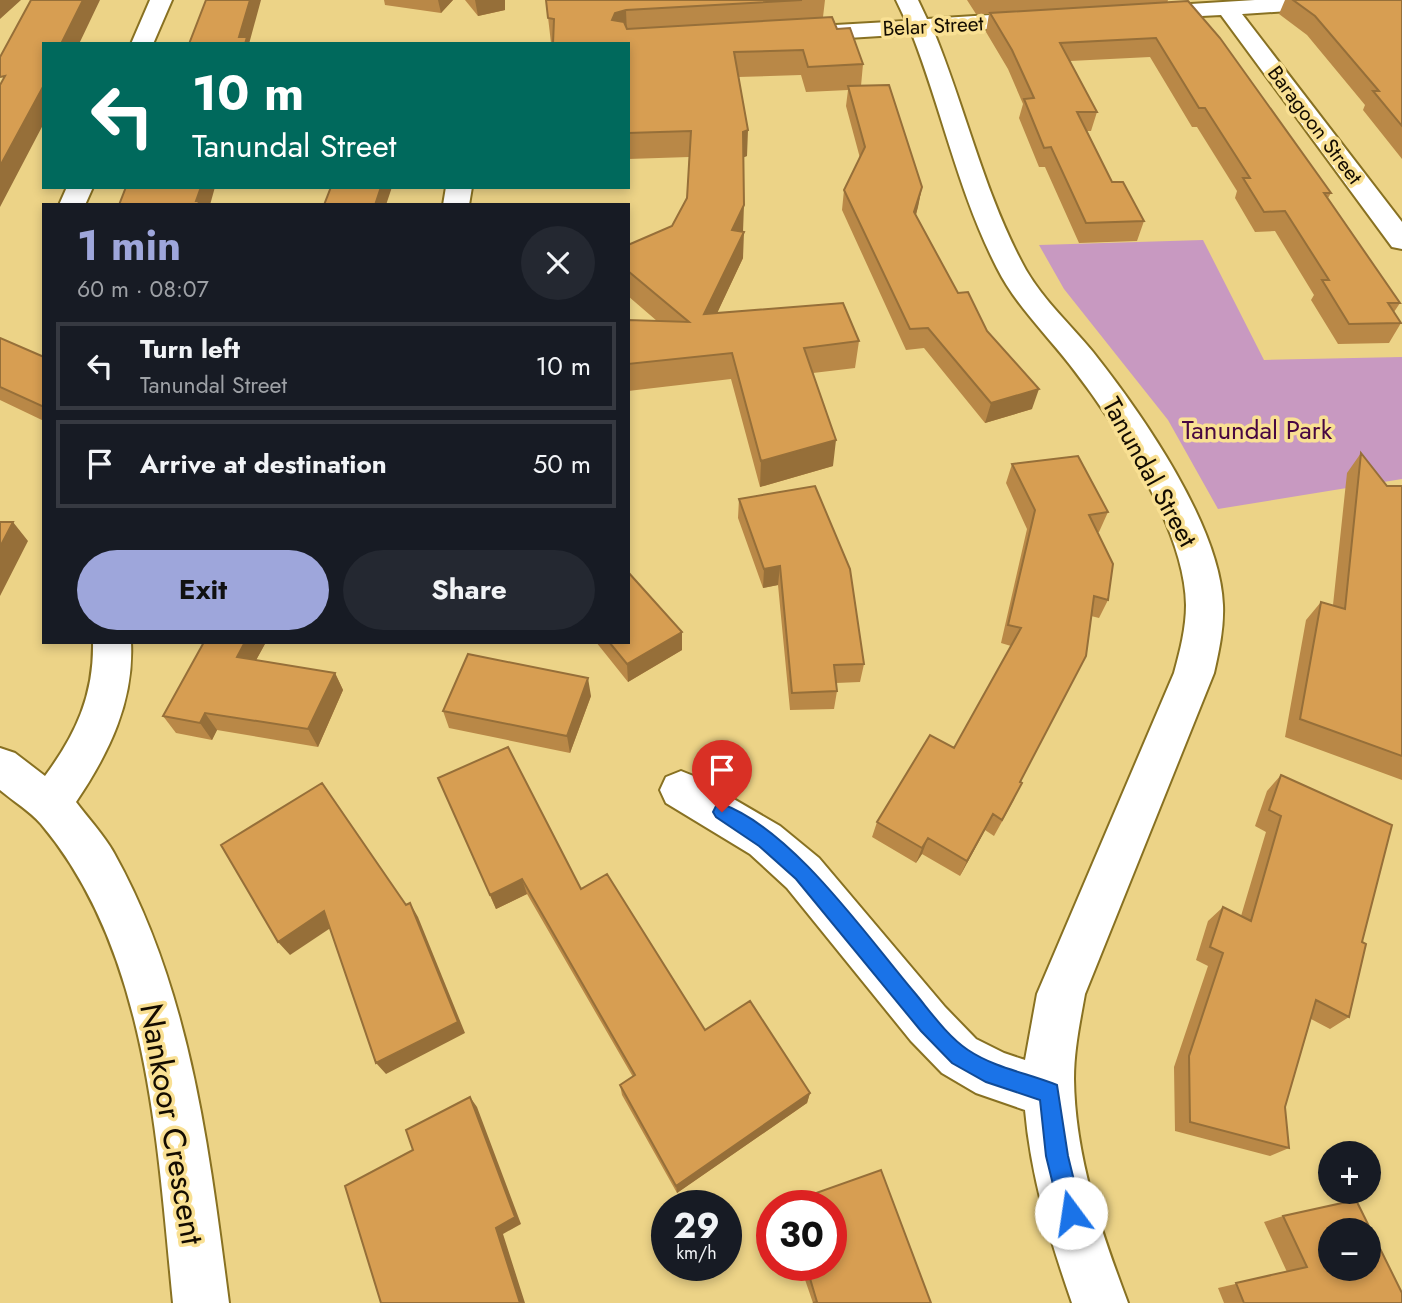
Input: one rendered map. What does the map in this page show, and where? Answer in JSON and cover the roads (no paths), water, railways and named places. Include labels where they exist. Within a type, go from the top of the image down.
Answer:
[{"type":"street","points":[[143,42],[161,0]]},
{"type":"street","points":[[1116,15],[1364,0]]},
{"type":"street","name":"Baragoon Street","points":[[1227,8],[1402,241]]},
{"type":"street","name":"Belar Street","points":[[774,35],[914,13],[1060,18]]},
{"type":"street","name":"Tanundal Street","points":[[914,13],[933,52],[997,240],[1011,270],[1121,413],[1194,546],[1204,595],[1203,639],[1194,673],[1061,993],[1051,1047],[1049,1093],[1057,1156],[1071,1213],[1100,1303]]},
{"type":"street","points":[[50,804],[85,757],[101,717],[110,684],[112,644]]},
{"type":"street","name":"Nankoor Crescent","points":[[0,766],[50,804],[85,845],[111,891],[134,945],[159,1020],[182,1143],[201,1303]]},
{"type":"street","points":[[681,790],[765,840],[803,873],[928,1024],[959,1056],[994,1075],[1049,1093]]},
{"type":"park label","name":"Tanundal Park","points":[[1257,430]]}]
